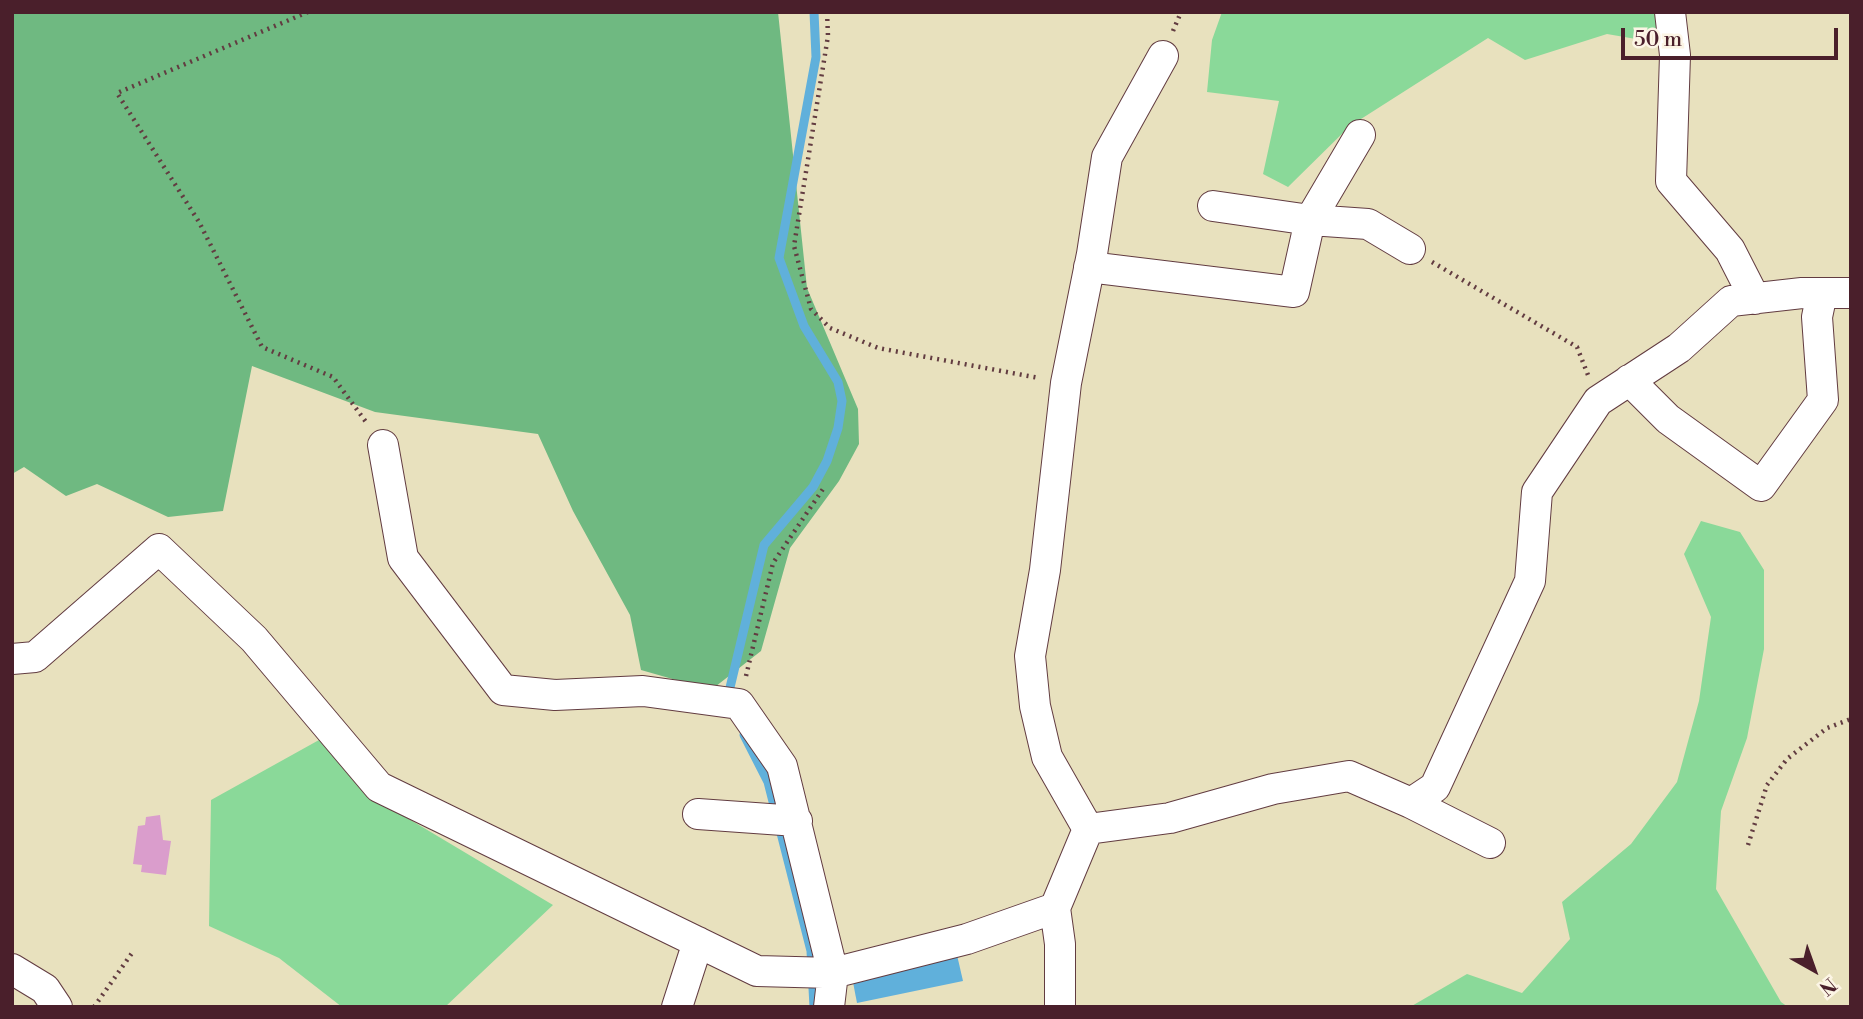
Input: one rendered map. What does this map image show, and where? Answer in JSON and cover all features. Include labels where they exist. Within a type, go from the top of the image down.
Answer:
[{"type":"street","points":[[1670,12],[1675,55],[1671,181],[1730,250],[1755,299]]},
{"type":"street","points":[[1088,829],[1048,757],[1035,706],[1030,656],[1045,570],[1066,383],[1107,157],[1163,56]]},
{"type":"street","points":[[1089,267],[1294,292],[1310,219],[1360,135]]},
{"type":"street","points":[[1213,206],[1368,225],[1410,249]]},
{"type":"street","points":[[1411,803],[1435,787],[1530,580],[1537,492],[1598,401],[1679,348],[1731,301],[1836,293]]},
{"type":"street","points":[[1629,380],[1668,419],[1761,486],[1823,400],[1817,317],[1836,293]]},
{"type":"street","points":[[383,445],[403,558],[503,690],[555,695],[643,691],[739,704],[782,766],[833,973],[829,1007]]},
{"type":"street","points":[[12,659],[35,657],[159,549],[254,639],[379,787],[757,971],[833,973],[967,939],[1055,908]]},
{"type":"street","points":[[1088,829],[1170,818],[1273,789],[1349,776],[1411,803],[1490,843]]},
{"type":"street","points":[[698,814],[797,821]]},
{"type":"street","points":[[1060,1007],[1060,944],[1055,908],[1088,829]]},
{"type":"street","points":[[677,1007],[698,942]]},
{"type":"street","points":[[12,969],[44,989],[57,1007]]},
{"type":"path","points":[[308,12],[117,93],[199,222],[262,347],[332,376],[383,445]]},
{"type":"path","points":[[827,12],[828,36],[794,246],[811,309],[830,328],[878,348],[1066,383]]},
{"type":"path","points":[[1410,249],[1577,347],[1598,401]]},
{"type":"path","points":[[739,704],[773,563],[823,489]]},
{"type":"path","points":[[1748,845],[1767,785],[1787,759],[1827,728],[1851,719]]},
{"type":"path","points":[[94,1007],[132,953]]},
{"type":"green space","points":[[12,12],[778,12],[807,288],[858,409],[859,444],[839,481],[790,548],[761,651],[711,690],[641,670],[630,615],[573,511],[538,434],[375,412],[252,366],[223,511],[168,517],[97,484],[66,496],[24,467],[12,474]]},
{"type":"green space","points":[[1222,12],[1668,12],[1663,25],[1636,39],[1607,34],[1525,60],[1488,38],[1350,126],[1288,187],[1263,174],[1279,101],[1207,92],[1212,40]]},
{"type":"green space","points":[[1701,521],[1740,532],[1764,570],[1764,649],[1747,738],[1721,811],[1716,889],[1781,1002],[1788,1007],[1410,1007],[1467,974],[1522,993],[1570,939],[1562,902],[1631,844],[1677,782],[1699,701],[1711,617],[1684,554]]},
{"type":"green space","points":[[319,740],[367,794],[553,905],[445,1007],[342,1007],[279,958],[209,926],[211,800]]},
{"type":"water","points":[[957,955],[963,981],[857,1003],[852,977]]},
{"type":"building","points":[[160,815],[163,840],[171,841],[166,875],[141,872],[142,865],[133,864],[138,826],[145,825],[146,817]]},
{"type":"waterway","points":[[728,696],[764,545],[813,487],[827,461],[838,428],[842,401],[838,382],[804,326],[779,258],[816,57],[814,12]]},
{"type":"waterway","points":[[744,735],[768,782],[811,951],[814,1007]]}]
